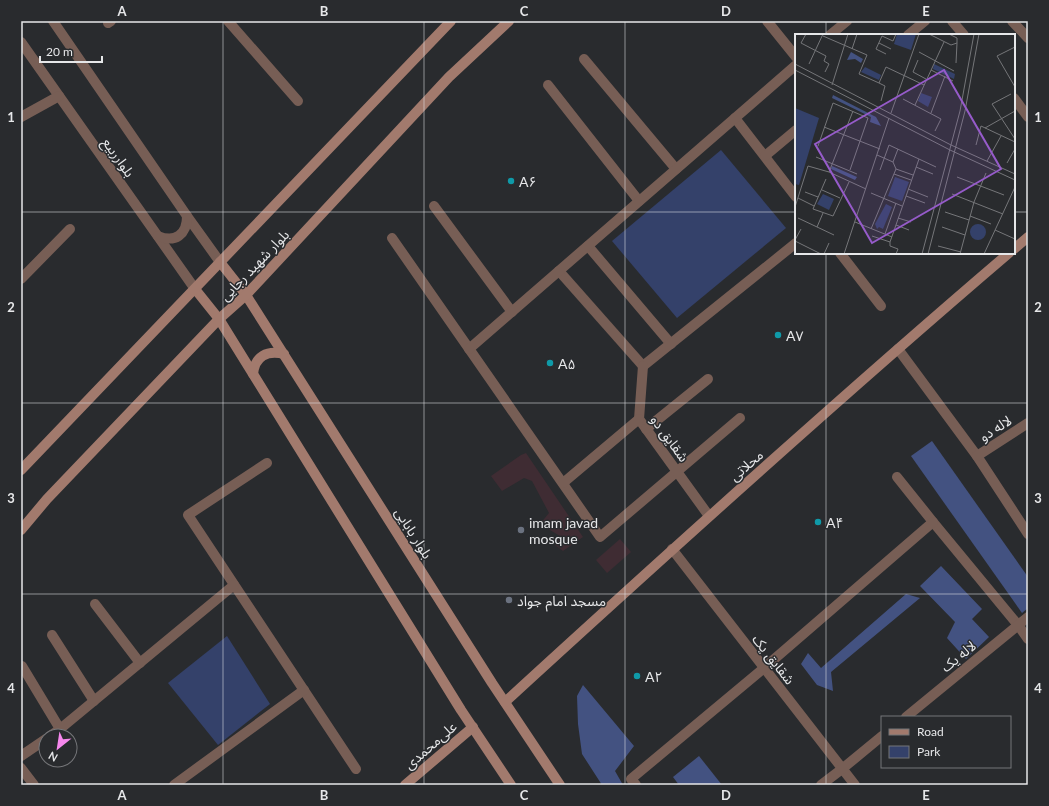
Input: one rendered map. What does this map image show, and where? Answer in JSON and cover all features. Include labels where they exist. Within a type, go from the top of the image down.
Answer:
[{"type":"street","name":"بلوارربیع","points":[[52,21],[220,262]]},
{"type":"street","points":[[228,21],[298,101]]},
{"type":"street","name":"بلوار شهید رجایی","points":[[21,470],[451,21]]},
{"type":"street","name":"بلوار شهید رجایی","points":[[21,530],[47,499],[246,295],[450,77],[509,21]]},
{"type":"street","points":[[767,21],[795,56]]},
{"type":"street","points":[[909,34],[925,21]]},
{"type":"street","points":[[952,21],[963,34]]},
{"type":"street","points":[[1012,21],[1028,38]]},
{"type":"street","points":[[831,34],[841,23]]},
{"type":"street","name":"بلوارربیع","points":[[21,42],[194,289]]},
{"type":"street","points":[[584,59],[676,169]]},
{"type":"street","points":[[469,349],[795,66]]},
{"type":"street","points":[[548,85],[639,201]]},
{"type":"street","points":[[21,117],[59,96]]},
{"type":"street","points":[[1015,99],[1028,117]]},
{"type":"street","points":[[735,118],[795,195]]},
{"type":"street","points":[[765,156],[795,131]]},
{"type":"street","points":[[434,206],[512,312]]},
{"type":"street","points":[[158,236],[164,239],[172,239],[179,236],[184,231],[187,224],[187,216]]},
{"type":"street","points":[[21,279],[70,229]]},
{"type":"street","points":[[1015,248],[1028,237]]},
{"type":"street","points":[[392,238],[600,537],[740,418]]},
{"type":"street","points":[[559,271],[643,366],[795,244]]},
{"type":"street","points":[[588,246],[671,344]]},
{"type":"street","points":[[841,254],[881,306]]},
{"type":"street","name":"محلاتی","points":[[505,702],[709,516],[1008,254]]},
{"type":"street","name":"بلوار بابایی","points":[[220,262],[246,295],[505,702],[560,785]]},
{"type":"street","points":[[194,289],[220,320],[453,697],[511,785]]},
{"type":"street","points":[[898,349],[977,456],[1028,534]]},
{"type":"street","points":[[253,374],[256,361],[262,356],[270,352],[284,354]]},
{"type":"street","name":"شقایق دو","points":[[643,366],[639,419],[709,516]]},
{"type":"street","points":[[646,429],[708,379]]},
{"type":"street","points":[[563,483],[639,419]]},
{"type":"street","name":"لاله دو","points":[[977,456],[1028,423]]},
{"type":"street","points":[[267,464],[188,515],[356,769]]},
{"type":"street","points":[[897,477],[1028,639]]},
{"type":"street","points":[[636,785],[632,779],[764,668],[933,522]]},
{"type":"street","name":"شقایق یک","points":[[672,549],[855,785]]},
{"type":"street","points":[[61,728],[234,585]]},
{"type":"street","points":[[95,604],[140,663]]},
{"type":"street","name":"لاله یک","points":[[907,716],[1028,617]]},
{"type":"street","points":[[52,635],[94,701]]},
{"type":"street","points":[[22,666],[59,728]]},
{"type":"street","points":[[174,785],[304,690]]},
{"type":"street","name":"علی‌محمدی","points":[[405,785],[473,727]]},
{"type":"street","points":[[821,785],[881,737]]},
{"type":"street","points":[[21,756],[38,744]]},
{"type":"street","points":[[21,768],[34,785]]},
{"type":"shaded area","points":[[932,441],[1028,577],[1028,608],[1022,613],[911,456]]},
{"type":"shaded area","points":[[526,453],[583,537],[563,551],[555,545],[560,536],[540,524],[549,513],[532,481],[524,478],[502,491],[491,476]]},
{"type":"shaded area","points":[[620,539],[631,552],[607,573],[596,560]]},
{"type":"shaded area","points":[[941,566],[982,609],[972,619],[989,637],[966,659],[947,638],[955,622],[920,586]]},
{"type":"shaded area","points":[[906,594],[920,598],[831,672],[833,691],[817,685],[801,664],[808,653],[821,668]]},
{"type":"shaded area","points":[[583,685],[634,746],[615,771],[623,785],[602,785],[582,754],[578,724],[577,696]]},
{"type":"shaded area","points":[[699,756],[722,785],[679,785],[673,777]]},
{"type":"green space","points":[[721,150],[786,228],[677,318],[612,241]]},
{"type":"green space","points":[[227,636],[270,704],[218,745],[168,683]]},
{"type":"place","name":"A۶","points":[[511,181]]},
{"type":"place","name":"A۷","points":[[778,335]]},
{"type":"place","name":"A۵","points":[[550,363]]},
{"type":"place","name":"A۴","points":[[818,522]]},
{"type":"place","name":"imam javad mosque","points":[[521,530]]},
{"type":"place","name":"مسجد امام جواد","points":[[509,600]]},
{"type":"place","name":"A۲","points":[[637,676]]}]
